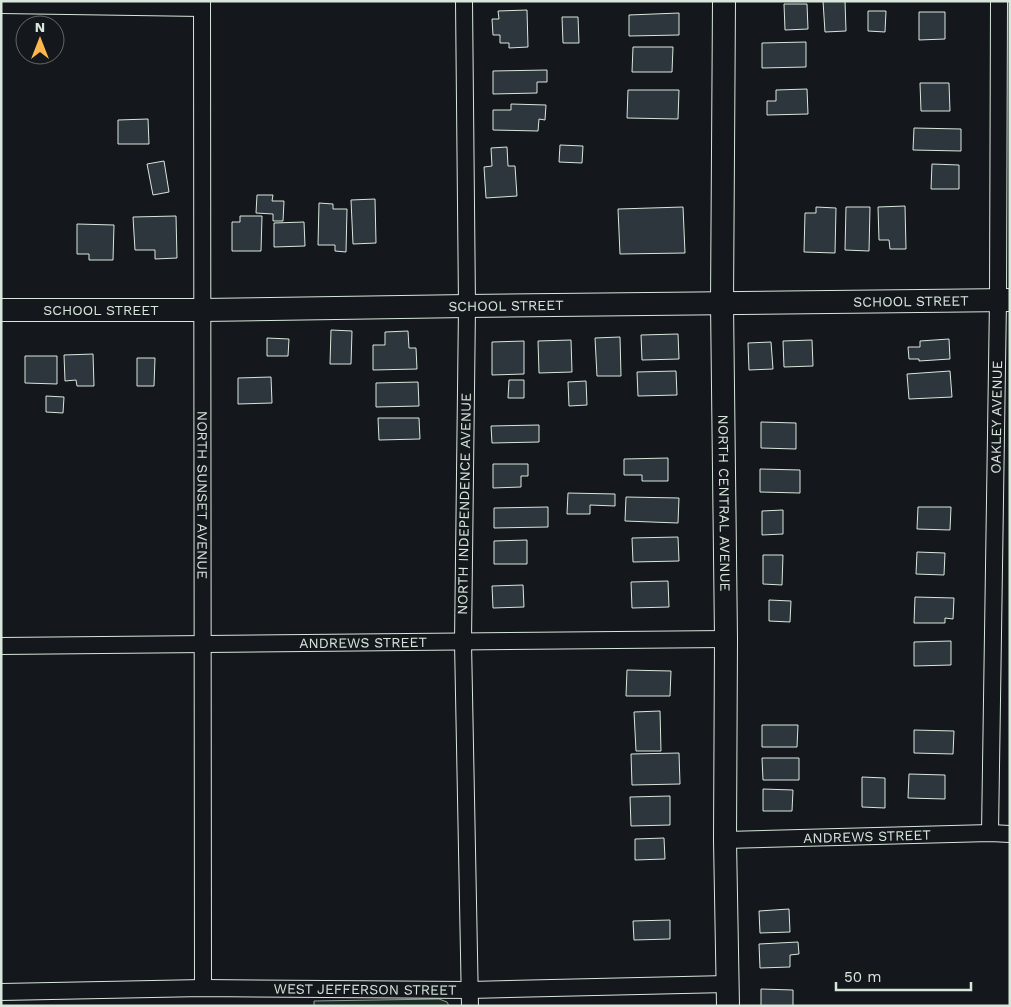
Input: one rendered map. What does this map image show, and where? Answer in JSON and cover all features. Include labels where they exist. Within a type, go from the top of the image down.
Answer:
[{"type":"main road","name":"NORTH CENTRAL AVENUE","points":[[724,1],[722,303],[726,639],[725,840],[728,995]]},
{"type":"main road","name":"SCHOOL STREET","points":[[1,310],[202,310],[1004,300]]},
{"type":"street","name":"NORTH INDEPENDENCE AVENUE","points":[[464,1],[467,306],[463,642],[470,998]]},
{"type":"street","name":"OAKLEY AVENUE","points":[[990,833],[1004,300],[999,1]]},
{"type":"street","points":[[1,5],[202,4]]},
{"type":"street","name":"NORTH SUNSET AVENUE","points":[[202,4],[202,988]]},
{"type":"street","name":"ANDREWS STREET","points":[[1,646],[726,639]]},
{"type":"street","name":"ANDREWS STREET","points":[[725,840],[1010,834]]},
{"type":"street","name":"WEST JEFFERSON STREET","points":[[1,992],[202,988],[470,998],[728,995]]},
{"type":"green space","points":[[439,999],[447,1002],[449,1006],[314,1006],[314,1001]]},
{"type":"building","points":[[823,1],[845,1],[846,31],[825,32]]},
{"type":"building","points":[[784,4],[807,4],[808,29],[785,30]]},
{"type":"building","points":[[527,10],[528,47],[509,48],[509,43],[500,43],[500,35],[493,35],[492,19],[499,19],[498,11]]},
{"type":"building","points":[[868,11],[886,11],[885,32],[868,31]]},
{"type":"building","points":[[919,12],[945,12],[945,39],[919,40]]},
{"type":"building","points":[[679,13],[679,35],[629,36],[629,15]]},
{"type":"building","points":[[562,17],[578,17],[579,43],[563,43]]},
{"type":"building","points":[[806,42],[806,67],[762,68],[762,43]]},
{"type":"building","points":[[633,47],[673,47],[672,72],[632,72]]},
{"type":"building","points":[[547,70],[547,82],[537,82],[537,93],[493,94],[493,71]]},
{"type":"building","points":[[920,83],[949,83],[950,111],[921,111]]},
{"type":"building","points":[[807,89],[808,114],[767,115],[767,101],[776,101],[776,90]]},
{"type":"building","points":[[628,90],[679,90],[678,119],[627,118]]},
{"type":"building","points":[[511,104],[546,105],[545,120],[539,119],[538,131],[493,130],[493,110],[511,110]]},
{"type":"building","points":[[148,119],[149,144],[118,144],[118,120]]},
{"type":"building","points":[[914,128],[961,129],[961,151],[913,150]]},
{"type":"building","points":[[560,145],[583,146],[582,163],[559,162]]},
{"type":"building","points":[[507,147],[508,166],[515,166],[517,196],[486,198],[484,167],[492,166],[491,148]]},
{"type":"building","points":[[164,161],[169,192],[153,195],[147,164]]},
{"type":"building","points":[[932,164],[959,165],[959,189],[931,189]]},
{"type":"building","points":[[257,195],[273,195],[272,201],[284,201],[283,221],[273,221],[273,214],[256,213]]},
{"type":"building","points":[[375,199],[376,243],[353,244],[351,200]]},
{"type":"building","points":[[319,203],[333,204],[333,209],[347,209],[346,252],[335,251],[335,245],[318,245]]},
{"type":"building","points":[[905,206],[906,249],[890,249],[889,240],[879,240],[878,207]]},
{"type":"building","points":[[683,207],[685,253],[620,254],[618,209]]},
{"type":"building","points":[[816,207],[836,208],[835,253],[804,252],[805,213],[816,213]]},
{"type":"building","points":[[846,207],[870,207],[869,251],[845,250]]},
{"type":"building","points":[[176,216],[177,258],[155,259],[155,250],[135,250],[133,217]]},
{"type":"building","points":[[240,216],[262,216],[261,251],[232,251],[232,222],[240,222]]},
{"type":"building","points":[[304,222],[305,246],[274,247],[274,223]]},
{"type":"building","points":[[77,224],[114,225],[113,260],[89,260],[89,254],[77,254]]},
{"type":"building","points":[[331,330],[352,331],[351,364],[330,364]]},
{"type":"building","points":[[408,331],[409,348],[416,348],[417,369],[373,370],[373,345],[385,345],[385,332]]},
{"type":"building","points":[[678,334],[679,359],[642,360],[641,335]]},
{"type":"building","points":[[620,337],[621,376],[597,376],[595,338]]},
{"type":"building","points":[[267,338],[289,339],[288,356],[267,356]]},
{"type":"building","points":[[949,339],[950,359],[919,361],[919,359],[909,359],[908,347],[920,347],[920,341]]},
{"type":"building","points":[[571,340],[572,372],[539,373],[538,341]]},
{"type":"building","points":[[812,340],[813,366],[784,367],[783,341]]},
{"type":"building","points":[[524,341],[524,374],[492,375],[492,342]]},
{"type":"building","points":[[771,342],[773,369],[749,370],[748,343]]},
{"type":"building","points":[[93,354],[94,386],[77,386],[76,380],[65,381],[64,355]]},
{"type":"building","points":[[25,356],[57,356],[57,384],[25,383]]},
{"type":"building","points":[[137,358],[155,358],[154,386],[137,386]]},
{"type":"building","points":[[676,371],[677,395],[638,396],[637,372]]},
{"type":"building","points":[[950,371],[952,397],[909,399],[907,374]]},
{"type":"building","points":[[271,377],[272,403],[238,404],[238,378]]},
{"type":"building","points":[[509,380],[524,380],[524,398],[508,398]]},
{"type":"building","points":[[586,381],[587,405],[569,406],[568,382]]},
{"type":"building","points":[[418,382],[419,406],[376,407],[376,383]]},
{"type":"building","points":[[46,396],[64,397],[63,413],[46,412]]},
{"type":"building","points":[[378,418],[419,418],[420,439],[379,440]]},
{"type":"building","points":[[761,422],[796,423],[796,449],[761,448]]},
{"type":"building","points":[[539,425],[539,442],[492,443],[491,426]]},
{"type":"building","points":[[668,458],[668,481],[642,481],[642,475],[624,475],[624,459]]},
{"type":"building","points":[[493,464],[528,464],[528,476],[521,476],[521,487],[493,488]]},
{"type":"building","points":[[760,469],[800,470],[800,493],[760,492]]},
{"type":"building","points":[[568,493],[615,494],[615,506],[590,505],[590,514],[567,514]]},
{"type":"building","points":[[626,497],[679,498],[678,523],[625,521]]},
{"type":"building","points":[[548,507],[548,527],[494,528],[494,508]]},
{"type":"building","points":[[918,507],[951,507],[950,530],[917,529]]},
{"type":"building","points":[[783,510],[783,534],[762,535],[762,511]]},
{"type":"building","points":[[678,537],[679,561],[633,562],[632,538]]},
{"type":"building","points":[[527,540],[527,564],[494,564],[494,541]]},
{"type":"building","points":[[917,552],[945,553],[944,575],[916,574]]},
{"type":"building","points":[[763,555],[783,555],[782,585],[763,584]]},
{"type":"building","points":[[668,581],[669,607],[632,608],[631,582]]},
{"type":"building","points":[[523,585],[524,607],[493,608],[492,586]]},
{"type":"building","points":[[915,597],[954,598],[953,619],[945,618],[945,623],[914,623]]},
{"type":"building","points":[[769,600],[791,601],[790,622],[769,621]]},
{"type":"building","points":[[951,641],[951,665],[914,666],[914,642]]},
{"type":"building","points":[[627,670],[671,671],[670,696],[626,696]]},
{"type":"building","points":[[660,711],[661,751],[636,751],[634,712]]},
{"type":"building","points":[[762,725],[798,725],[797,747],[762,747]]},
{"type":"building","points":[[914,730],[954,731],[953,754],[914,753]]},
{"type":"building","points":[[679,753],[680,784],[632,785],[631,754]]},
{"type":"building","points":[[762,758],[799,758],[799,780],[763,780]]},
{"type":"building","points":[[909,774],[945,775],[945,799],[908,798]]},
{"type":"building","points":[[862,777],[885,778],[885,808],[862,807]]},
{"type":"building","points":[[763,789],[793,790],[792,811],[763,811]]},
{"type":"building","points":[[670,796],[670,825],[631,826],[630,797]]},
{"type":"building","points":[[664,838],[665,859],[635,860],[635,839]]},
{"type":"building","points":[[789,909],[790,932],[760,933],[759,911]]},
{"type":"building","points":[[670,920],[670,939],[634,940],[633,921]]},
{"type":"building","points":[[798,942],[799,954],[790,955],[790,967],[760,968],[759,944]]},
{"type":"building","points":[[761,989],[793,990],[793,1006],[761,1006]]}]
